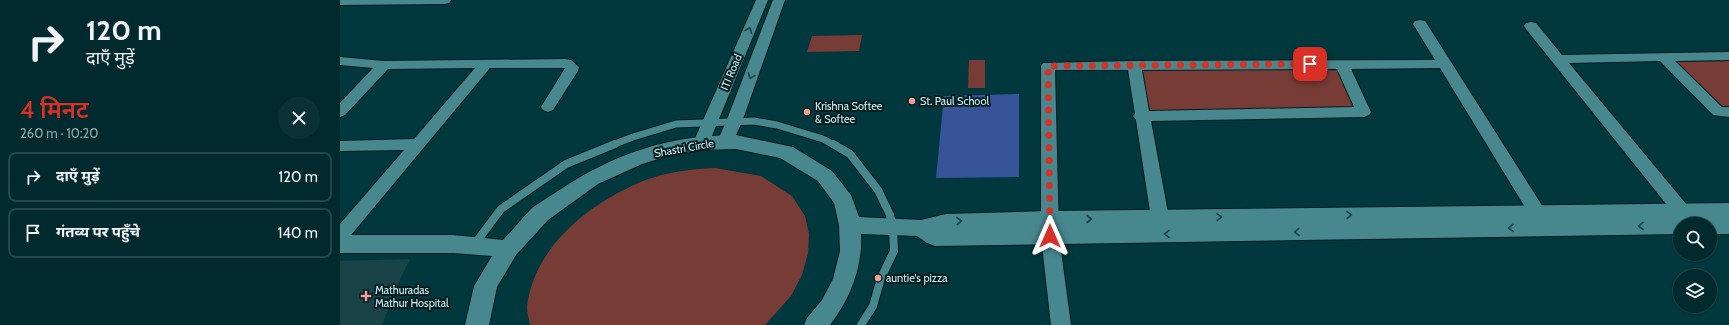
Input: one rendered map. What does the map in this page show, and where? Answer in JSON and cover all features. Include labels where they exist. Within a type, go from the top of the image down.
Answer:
[{"type":"street","points":[[340,1],[445,0]]},
{"type":"street","name":"ITI Road","points":[[701,143],[762,0]]},
{"type":"street","name":"ITI Road","points":[[725,142],[734,122],[779,0]]},
{"type":"street","points":[[1420,24],[1537,212]]},
{"type":"street","points":[[1531,26],[1679,217]]},
{"type":"street","points":[[1557,59],[1729,56]]},
{"type":"street","points":[[1663,57],[1718,112],[1729,112]]},
{"type":"street","points":[[340,62],[384,65],[566,63],[572,67],[570,72],[548,107]]},
{"type":"street","points":[[340,236],[486,64]]},
{"type":"street","points":[[1141,116],[1364,112],[1342,64]]},
{"type":"street","points":[[1061,325],[1050,227],[1048,66],[1444,64]]},
{"type":"street","points":[[340,112],[384,65]]},
{"type":"street","points":[[1134,65],[1141,116],[1160,218]]},
{"type":"street","name":"Shastri Circle","points":[[477,325],[486,286],[508,248],[540,214],[591,179],[635,159],[666,149],[701,143],[736,142],[786,152],[825,176],[844,201],[850,225],[851,251],[844,279],[830,307],[816,325]]},
{"type":"street","points":[[340,146],[418,144]]},
{"type":"street","points":[[1686,217],[1729,210]]},
{"type":"street","points":[[850,225],[921,228],[935,237],[944,237],[1160,218],[1537,212],[1673,218]]},
{"type":"street","points":[[1050,227],[1673,218]]},
{"type":"street","points":[[1717,226],[1729,226]]},
{"type":"street","points":[[340,244],[454,244],[508,248]]},
{"type":"lane","points":[[474,245],[501,209],[566,164],[633,137],[676,124],[709,124],[754,121],[808,133],[832,143],[850,154],[878,190],[890,215],[893,227],[894,251],[881,278],[872,306],[861,325]]},
{"type":"shaded area","points":[[862,35],[859,51],[807,52],[812,36]]},
{"type":"shaded area","points":[[969,60],[985,60],[985,88],[968,88]]},
{"type":"shaded area","points":[[1729,61],[1729,107],[1720,107],[1673,62]]},
{"type":"shaded area","points":[[1339,67],[1359,108],[1146,112],[1138,70]]},
{"type":"shaded area","points":[[715,168],[761,176],[792,196],[805,216],[809,234],[808,253],[802,275],[791,296],[765,325],[530,325],[527,307],[532,285],[541,265],[553,246],[568,229],[585,214],[623,190],[643,181],[661,175],[697,169]]},
{"type":"shaded area","name":"Mathuradas Mathur Hospital","points":[[410,259],[399,281],[382,325],[340,325],[340,261]]},
{"type":"building","points":[[1019,94],[1019,177],[936,178],[944,96]]},
{"type":"place","name":"St. Paul School","points":[[912,101]]},
{"type":"place","name":"Krishna Softee & Softee","points":[[807,112]]},
{"type":"place","name":"auntie's pizza","points":[[878,278]]},
{"type":"place","name":"Mathuradas Mathur Hospital","points":[[366,296]]},
{"type":"route","points":[[1050,236],[1048,66],[1310,64]]}]
